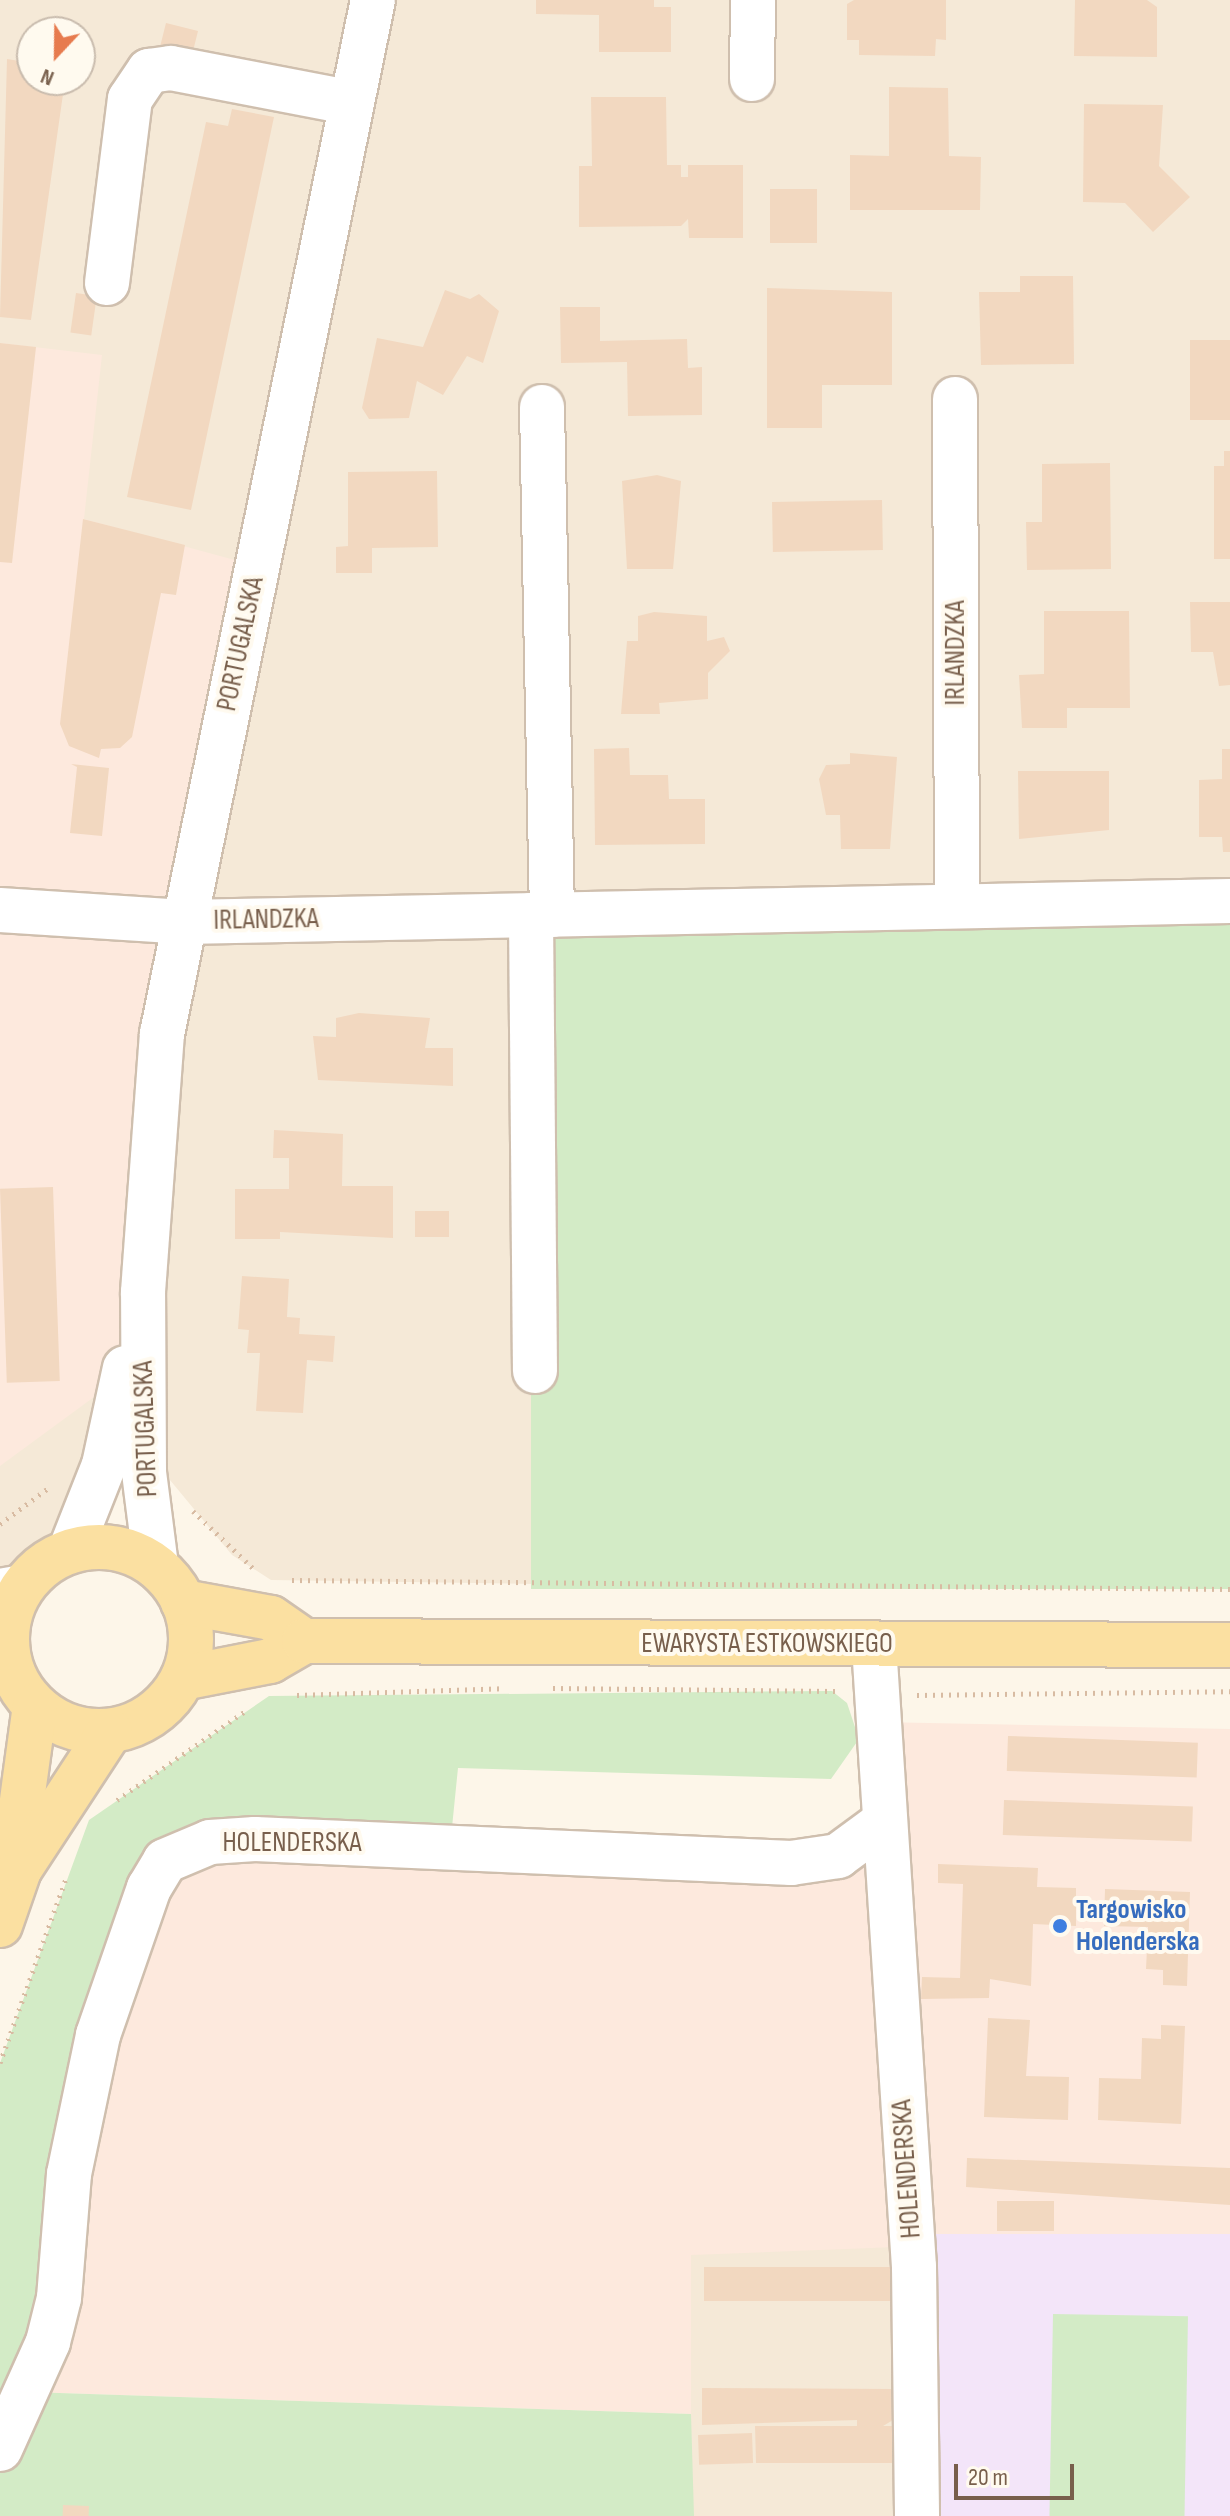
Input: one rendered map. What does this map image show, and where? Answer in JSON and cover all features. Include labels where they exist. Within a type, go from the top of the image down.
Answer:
[{"type":"main road","points":[[16,1683],[83,1730],[110,1731],[140,1722],[183,1678],[191,1653],[183,1602],[156,1566],[100,1546],[70,1551],[11,1589],[19,1870]]},
{"type":"main road","points":[[183,1602],[271,1618],[304,1641],[270,1661],[183,1678]]},
{"type":"main road","name":"EWARYSTA ESTKOWSKIEGO","points":[[304,1641],[1230,1645]]},
{"type":"main road","points":[[0,1925],[19,1870],[110,1731]]},
{"type":"street","name":"PORTUGALSKA","points":[[156,1566],[144,1472],[143,1292],[162,1034],[373,0]]},
{"type":"street","points":[[752,79],[753,0]]},
{"type":"street","points":[[107,283],[130,99],[140,78],[171,68],[352,103]]},
{"type":"street","name":"IRLANDZKA","points":[[955,399],[957,906]]},
{"type":"street","points":[[535,1371],[542,915],[542,407]]},
{"type":"street","name":"IRLANDZKA","points":[[0,910],[184,922],[1230,901]]},
{"type":"street","name":"PORTUGALSKA","points":[[70,1551],[104,1465],[143,1292]]},
{"type":"street","name":"HOLENDERSKA","points":[[874,1645],[883,1823],[914,2267],[917,2516]]},
{"type":"street","name":"HOLENDERSKA","points":[[0,2449],[48,2342],[59,2298],[69,2174],[98,2035],[149,1888],[165,1861],[210,1842],[255,1839],[791,1863],[838,1856],[883,1823]]},
{"type":"path","points":[[280,1580],[1230,1589]]},
{"type":"path","points":[[284,1696],[521,1688]]},
{"type":"path","points":[[537,1688],[877,1694],[1230,1691]]},
{"type":"path","points":[[113,1803],[258,1703]]},
{"type":"path","points":[[0,2063],[72,1862]]},
{"type":"shaded area","points":[[0,0],[1230,0],[1230,908],[535,1371],[535,1584],[271,1580],[232,1555],[165,1474],[143,1297],[70,1551],[22,1587],[0,1589]]},
{"type":"shaded area","points":[[0,343],[102,355],[84,519],[257,566],[124,1375],[0,1466]]},
{"type":"shaded area","points":[[878,1722],[1230,1729],[1230,2234],[691,2255],[691,2414],[29,2392],[149,1888],[210,1842],[791,1863],[883,1823]]},
{"type":"shaded area","points":[[912,2234],[1230,2234],[1230,2516],[912,2516]]},
{"type":"shaded area","points":[[690,2244],[912,2244],[912,2516],[690,2516]]},
{"type":"green space","points":[[531,901],[1230,901],[1230,1589],[531,1589]]},
{"type":"green space","points":[[832,1691],[847,1703],[859,1739],[831,1779],[458,1768],[450,1847],[165,1861],[29,2392],[691,2414],[694,2516],[0,2516],[0,2063],[89,1820],[269,1696]]},
{"type":"green space","points":[[1053,2314],[1188,2316],[1184,2516],[1049,2516]]},
{"type":"building","points":[[536,0],[654,0],[654,7],[671,7],[671,52],[599,52],[599,15],[536,14]]},
{"type":"building","points":[[854,0],[946,0],[946,40],[936,39],[935,56],[859,55],[859,40],[847,40],[847,4]]},
{"type":"building","points":[[1075,0],[1147,0],[1157,7],[1157,57],[1074,56]]},
{"type":"building","points":[[166,23],[198,31],[191,61],[159,53]]},
{"type":"building","points":[[7,59],[16,60],[16,96],[63,96],[31,320],[0,317]]},
{"type":"building","points":[[889,87],[948,88],[949,156],[981,157],[980,210],[850,210],[850,155],[889,156]]},
{"type":"building","points":[[591,97],[666,97],[667,165],[681,165],[681,177],[688,177],[688,165],[743,165],[743,238],[689,238],[688,219],[681,226],[579,227],[579,166],[592,166]]},
{"type":"building","points":[[1084,104],[1163,105],[1159,166],[1190,197],[1153,232],[1125,203],[1083,202]]},
{"type":"building","points":[[232,109],[274,117],[191,510],[127,497],[206,122],[228,126]]},
{"type":"building","points":[[770,189],[817,189],[817,243],[770,243]]},
{"type":"building","points":[[1020,276],[1073,276],[1074,364],[981,365],[979,292],[1020,292]]},
{"type":"building","points":[[767,288],[892,292],[892,385],[822,385],[822,428],[767,428]]},
{"type":"building","points":[[445,290],[470,299],[479,294],[499,311],[483,363],[467,356],[443,395],[417,381],[409,418],[369,419],[362,408],[377,338],[423,347]]},
{"type":"building","points":[[76,293],[97,296],[91,336],[70,333]]},
{"type":"building","points":[[560,307],[600,307],[600,341],[687,339],[688,368],[702,367],[702,415],[628,416],[627,362],[561,363]]},
{"type":"building","points":[[1190,340],[1230,340],[1230,420],[1190,420]]},
{"type":"building","points":[[0,343],[36,347],[12,563],[0,562]]},
{"type":"building","points":[[1224,451],[1230,451],[1230,559],[1214,559],[1214,466],[1224,466]]},
{"type":"building","points":[[1110,463],[1111,569],[1027,570],[1026,522],[1042,522],[1042,464]]},
{"type":"building","points":[[437,471],[438,547],[372,548],[372,573],[336,573],[336,547],[348,546],[348,472]]},
{"type":"building","points":[[657,475],[681,481],[673,569],[627,569],[622,481]]},
{"type":"building","points":[[882,500],[883,550],[773,552],[772,502]]},
{"type":"building","points":[[83,519],[185,545],[176,595],[161,593],[132,737],[120,748],[101,749],[99,758],[69,746],[60,724]]},
{"type":"building","points":[[1190,602],[1230,602],[1230,685],[1219,686],[1213,652],[1191,652]]},
{"type":"building","points":[[1044,611],[1129,611],[1130,708],[1067,708],[1067,728],[1022,728],[1019,675],[1044,674]]},
{"type":"building","points":[[654,612],[707,616],[707,641],[724,637],[730,651],[708,673],[708,699],[659,703],[660,714],[621,714],[627,641],[638,641],[638,616]]},
{"type":"building","points":[[629,748],[630,775],[668,775],[669,799],[705,799],[705,844],[595,845],[594,749]]},
{"type":"building","points":[[1222,749],[1230,749],[1230,852],[1223,852],[1222,837],[1199,837],[1199,780],[1222,779]]},
{"type":"building","points":[[850,753],[897,757],[890,849],[841,849],[840,815],[826,815],[819,779],[826,765],[850,764]]},
{"type":"building","points":[[71,764],[109,768],[102,836],[70,833],[77,767]]},
{"type":"building","points":[[1018,771],[1109,771],[1109,830],[1019,839]]},
{"type":"building","points":[[359,1013],[430,1018],[425,1048],[453,1048],[453,1086],[318,1080],[313,1036],[336,1037],[336,1018]]},
{"type":"building","points":[[274,1130],[343,1134],[342,1186],[393,1186],[393,1238],[280,1232],[280,1239],[235,1239],[235,1189],[289,1189],[289,1158],[273,1158]]},
{"type":"building","points":[[53,1187],[60,1381],[7,1383],[0,1189]]},
{"type":"building","points":[[415,1211],[449,1211],[449,1237],[415,1237]]},
{"type":"building","points":[[242,1276],[289,1279],[287,1317],[300,1318],[299,1334],[335,1336],[333,1362],[307,1360],[303,1413],[256,1411],[260,1353],[247,1353],[249,1330],[238,1329]]},
{"type":"building","points":[[1008,1736],[1198,1743],[1197,1778],[1007,1771]]},
{"type":"building","points":[[1004,1800],[1193,1807],[1192,1842],[1003,1835]]},
{"type":"building","points":[[938,1864],[1038,1868],[1037,1887],[1076,1888],[1076,1926],[1033,1924],[1031,1986],[990,1979],[989,1998],[921,1999],[922,1977],[960,1978],[963,1884],[938,1883]]},
{"type":"building","points":[[1105,1889],[1190,1892],[1187,1986],[1163,1985],[1163,1970],[1146,1969],[1148,1927],[1104,1926]]},
{"type":"building","points":[[988,2018],[1030,2020],[1026,2076],[1069,2077],[1068,2120],[984,2117]]},
{"type":"building","points":[[1161,2025],[1185,2026],[1181,2124],[1098,2120],[1099,2078],[1141,2079],[1142,2038],[1161,2039]]},
{"type":"building","points":[[967,2158],[1230,2168],[1230,2205],[966,2187]]},
{"type":"building","points":[[997,2201],[1054,2201],[1054,2231],[997,2231]]},
{"type":"building","points":[[704,2267],[895,2267],[895,2301],[704,2301]]},
{"type":"building","points":[[702,2388],[893,2389],[893,2420],[883,2426],[898,2426],[899,2463],[756,2463],[755,2426],[857,2426],[857,2420],[702,2425]]},
{"type":"building","points":[[752,2433],[753,2463],[699,2465],[698,2435]]},
{"type":"building","points":[[63,2505],[89,2506],[89,2516],[63,2516]]},
{"type":"place","name":"Targowisko Holenderska","points":[[1060,1926]]}]
